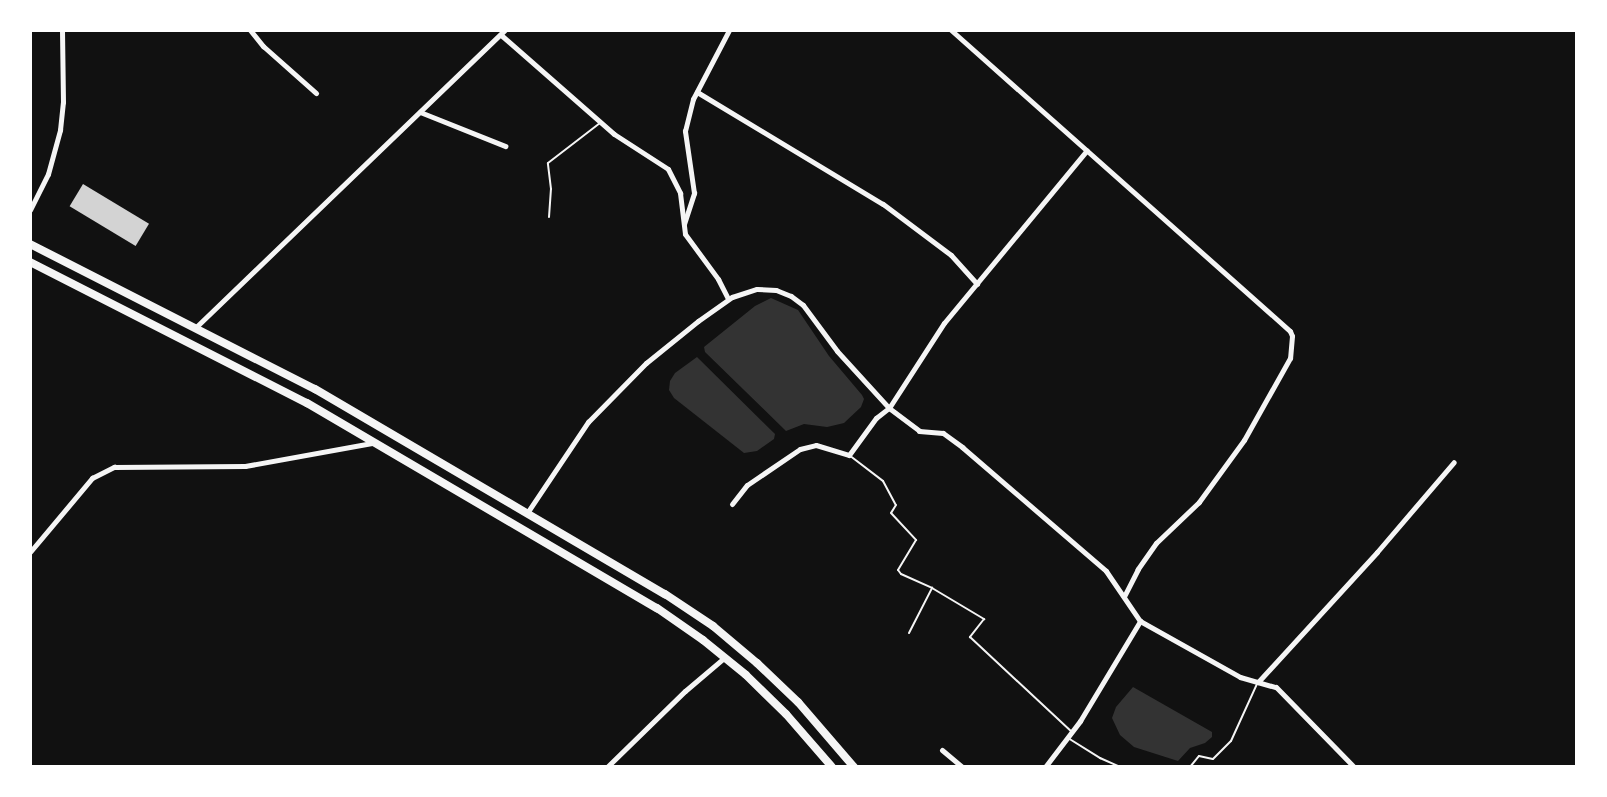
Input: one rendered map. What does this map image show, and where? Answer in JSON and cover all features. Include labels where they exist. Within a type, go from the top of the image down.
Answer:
[{"type":"highway","points":[[30,244],[315,389],[665,594],[720,632],[778,682],[854,767]]},
{"type":"highway","points":[[30,262],[307,403],[657,608],[725,657],[786,714],[832,767]]},
{"type":"street","points":[[30,210],[48,174],[60,130],[63,102],[62,30]]},
{"type":"street","points":[[250,30],[263,46],[316,93]]},
{"type":"street","points":[[683,225],[693,202],[694,184],[685,140],[697,92],[729,30]]},
{"type":"street","points":[[951,30],[1290,331],[1293,342],[1290,358],[1240,447],[1199,502],[1156,543],[1138,569],[1124,597]]},
{"type":"street","points":[[195,328],[503,32],[601,123],[668,170],[680,193],[683,225],[689,242],[718,279],[728,299]]},
{"type":"street","points":[[697,92],[883,204],[951,255],[977,284]]},
{"type":"street","points":[[420,112],[505,146]]},
{"type":"street","points":[[732,504],[747,485],[800,449],[816,445],[849,456],[876,418],[889,408],[944,323],[1087,150]]},
{"type":"street","points":[[527,513],[588,422],[672,341],[728,299],[757,289],[776,290],[791,296],[803,305],[837,351],[889,408],[919,430],[943,433],[962,447],[1106,571],[1140,621],[1240,676],[1276,687],[1354,767]]},
{"type":"street","points":[[30,552],[92,478],[114,467],[245,466],[374,442]]},
{"type":"street","points":[[1258,682],[1377,552],[1454,462]]},
{"type":"street","points":[[1045,767],[1070,735],[1140,621]]},
{"type":"street","points":[[608,767],[684,691],[725,657]]},
{"type":"street","points":[[942,750],[962,767]]},
{"type":"lane","points":[[549,217],[551,189],[548,163],[601,123]]},
{"type":"lane","points":[[849,456],[883,481],[896,505],[891,513],[916,540],[898,570],[901,574],[932,588],[984,618],[970,637],[1070,735],[1100,758],[1120,767]]},
{"type":"lane","points":[[909,633],[932,588]]},
{"type":"lane","points":[[1190,767],[1199,756],[1213,759],[1231,741],[1258,682]]},
{"type":"shaded area","points":[[771,298],[798,310],[829,356],[862,395],[864,399],[861,407],[844,423],[827,427],[804,424],[786,431],[705,352],[704,347],[755,306]]},
{"type":"shaded area","points":[[697,357],[775,434],[774,439],[757,451],[744,453],[674,398],[669,390],[670,381],[675,373]]},
{"type":"shaded area","points":[[1133,687],[1212,732],[1212,737],[1205,743],[1190,748],[1178,761],[1134,747],[1120,735],[1112,718],[1116,707]]},
{"type":"building","points":[[83,184],[149,224],[136,246],[70,206]]}]
